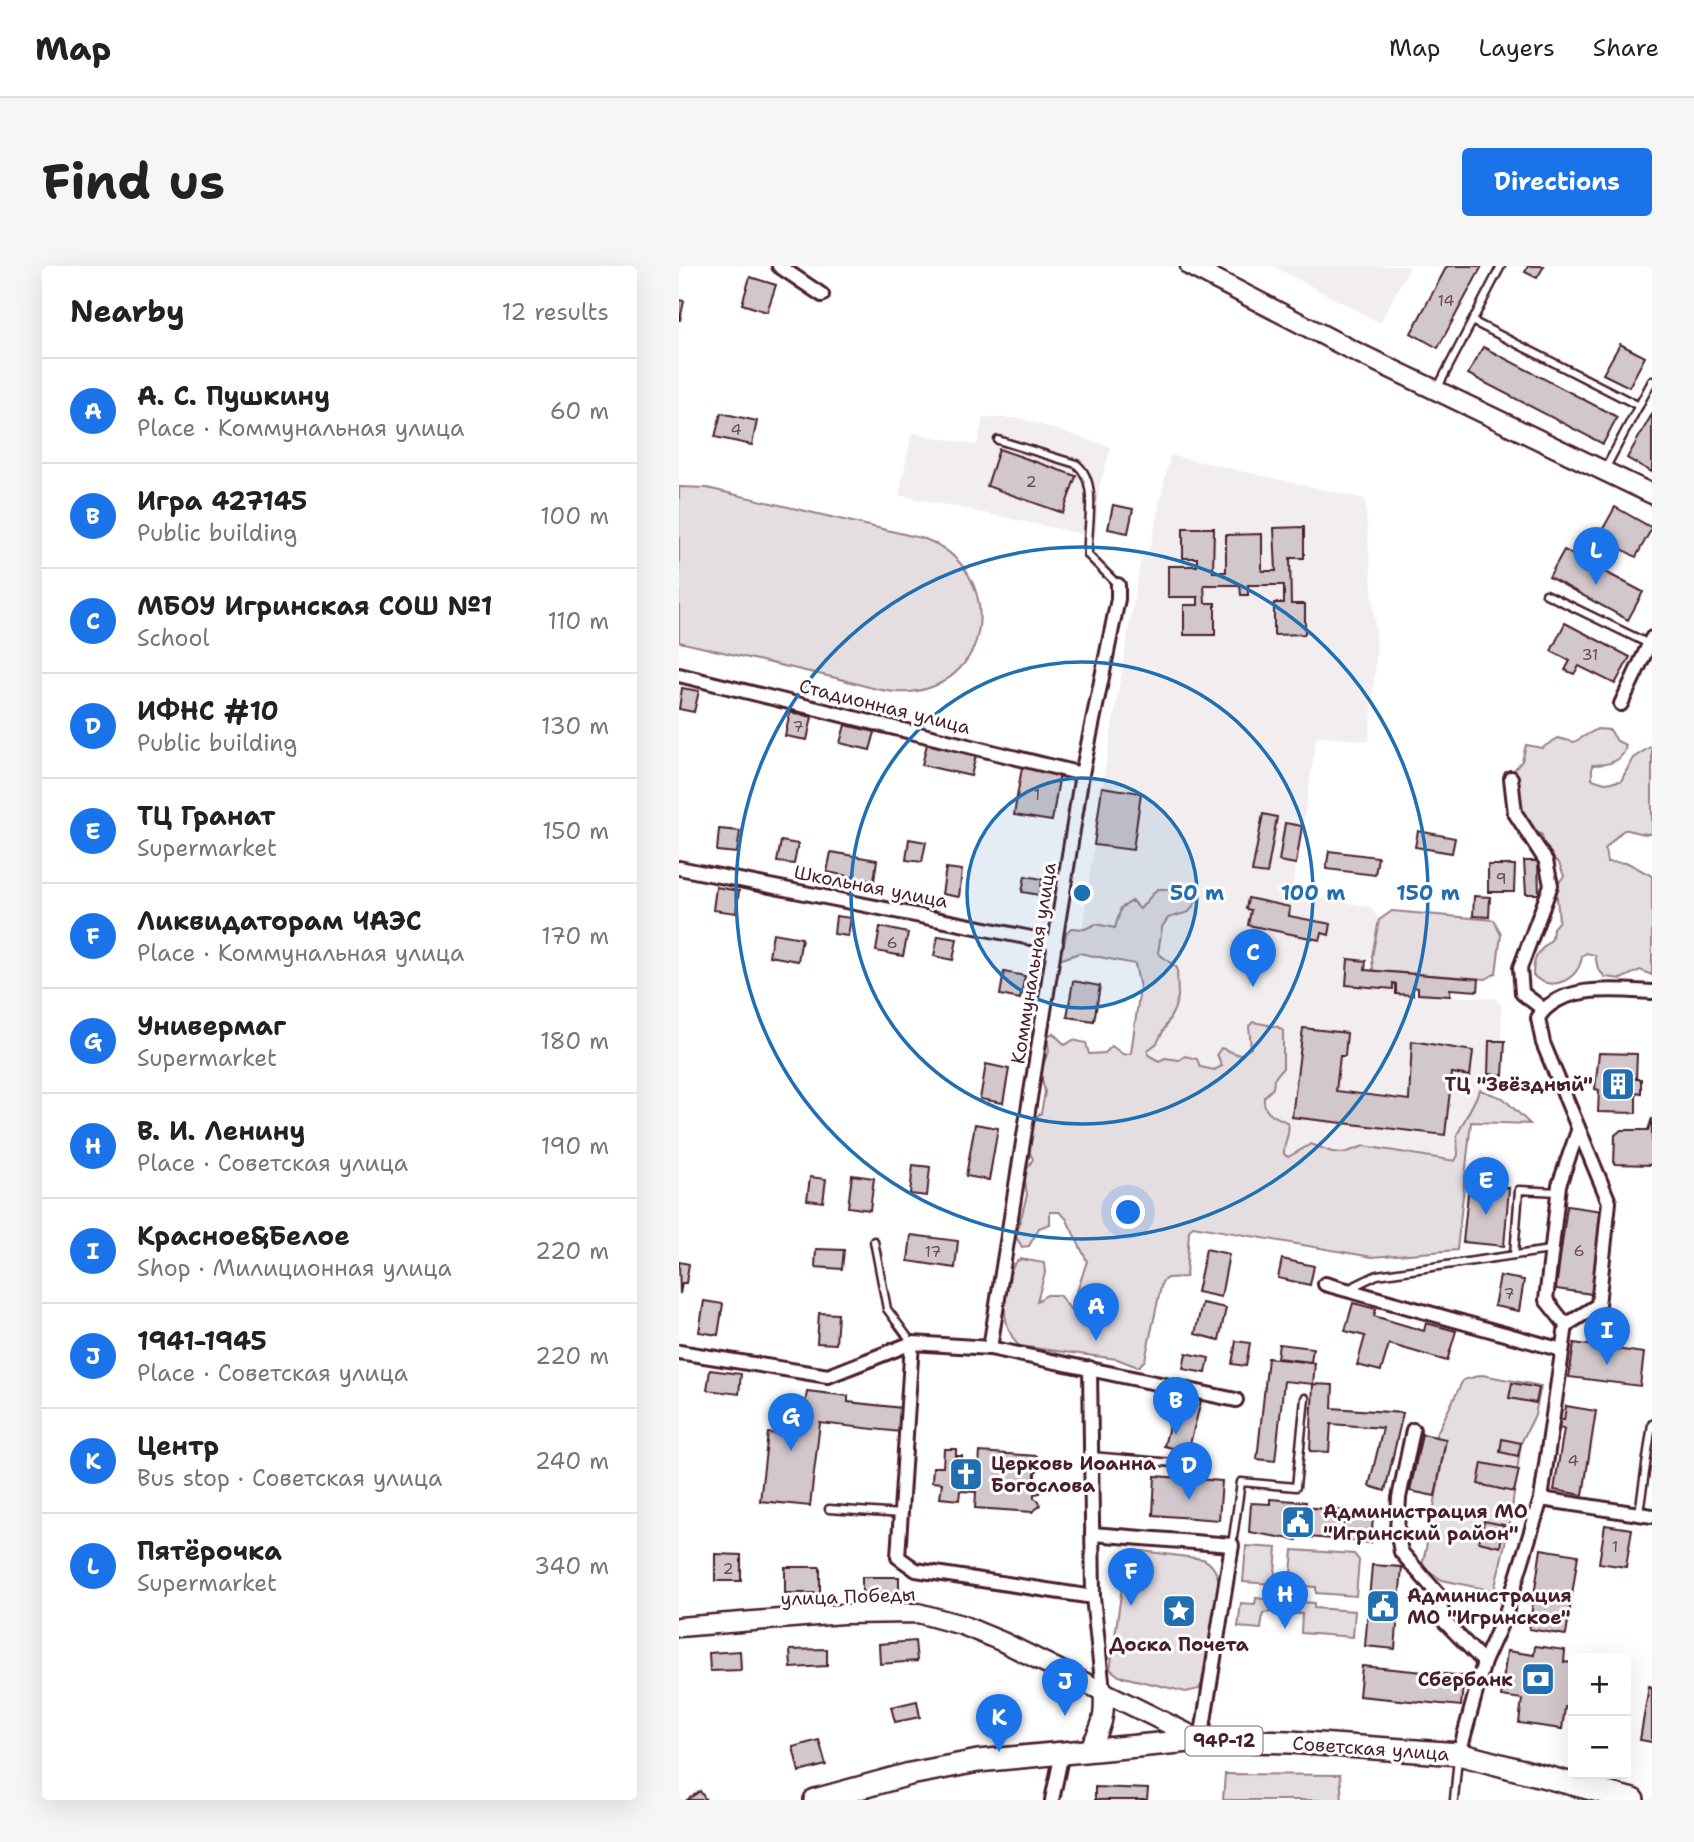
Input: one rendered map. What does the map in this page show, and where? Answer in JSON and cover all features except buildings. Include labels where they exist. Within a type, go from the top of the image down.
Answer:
[{"type":"main road","points":[[1190,266],[1436,390],[1652,494]]},
{"type":"main road","name":"улица Победы","points":[[679,1627],[842,1614],[918,1613],[972,1629],[1103,1690],[1201,1740]]},
{"type":"main road","points":[[1088,1750],[1101,1731],[1106,1712],[1103,1690]]},
{"type":"main road","name":"Советская улица","points":[[814,1800],[910,1774],[978,1761],[1201,1740],[1290,1742],[1459,1754],[1633,1800]]},
{"type":"street","points":[[779,266],[822,295]]},
{"type":"street","name":"Коммунальная улица","points":[[990,1348],[1082,774],[1118,599],[1118,585]]},
{"type":"street","points":[[1621,705],[1651,641]]},
{"type":"street","name":"Стадионная улица","points":[[679,675],[1082,774]]},
{"type":"street","points":[[1511,778],[1515,813],[1546,861],[1551,885],[1520,968],[1522,993],[1543,1009]]},
{"type":"street","name":"Школьная улица","points":[[679,868],[1056,943]]},
{"type":"street","points":[[1566,1325],[1598,1305],[1609,1202],[1538,1028],[1538,1018],[1543,1009],[1551,1003],[1584,992],[1652,992]]},
{"type":"street","points":[[1459,1754],[1484,1662],[1506,1613],[1541,1499],[1566,1325],[1546,1300],[1550,1250],[1558,1192],[1578,1130]]},
{"type":"street","points":[[1325,1284],[1562,1350]]},
{"type":"street","points":[[912,1343],[898,1557],[916,1570],[1093,1597]]},
{"type":"street","points":[[679,1352],[828,1376],[912,1343],[990,1348],[1236,1400]]},
{"type":"street","points":[[1090,1368],[1089,1456],[1093,1597],[1103,1690]]},
{"type":"street","points":[[1413,1430],[1399,1499],[1397,1530],[1401,1552],[1438,1594],[1444,1621],[1484,1662]]},
{"type":"street","points":[[1541,1499],[1645,1514]]},
{"type":"street","points":[[1092,1534],[1232,1545],[1201,1740]]},
{"type":"street","points":[[1052,1800],[1062,1752]]},
{"type":"lane","points":[[1436,390],[1501,266]]},
{"type":"lane","points":[[1472,321],[1639,406]]},
{"type":"lane","points":[[1604,471],[1652,381]]},
{"type":"lane","points":[[997,440],[1076,464],[1086,472],[1090,485],[1088,555],[1118,585]]},
{"type":"lane","points":[[1546,594],[1651,641]]},
{"type":"lane","points":[[1514,1255],[1519,1190],[1558,1192]]},
{"type":"lane","points":[[874,1241],[887,1309],[912,1343]]},
{"type":"lane","points":[[1347,1289],[1377,1275],[1550,1250]]},
{"type":"lane","points":[[1232,1545],[1241,1482],[1296,1487],[1305,1398]]},
{"type":"lane","points":[[1645,1514],[1652,1424]]},
{"type":"lane","points":[[1089,1456],[1197,1465]]},
{"type":"lane","points":[[829,1508],[901,1514]]},
{"type":"lane","points":[[1454,1800],[1459,1754]]},
{"type":"shaded area","points":[[1273,266],[1410,266],[1380,323]]},
{"type":"shaded area","points":[[983,418],[1020,418],[1111,447],[1099,487],[1096,537],[899,495],[912,433],[977,445]]},
{"type":"shaded area","points":[[1170,455],[1365,499],[1377,648],[1369,741],[1317,736],[1292,893],[1371,907],[1379,920],[1372,956],[1366,961],[1348,960],[1346,985],[1393,989],[1396,994],[1494,998],[1501,1004],[1503,1075],[1488,1075],[1457,1135],[1450,1250],[1377,1232],[1130,1063],[1143,957],[1080,947],[1102,787],[1140,563],[1151,545]]},
{"type":"shaded area","points":[[679,487],[707,488],[925,539],[951,554],[968,574],[978,598],[979,623],[973,648],[960,669],[939,684],[910,692],[892,692],[679,642]]},
{"type":"shaded area","points":[[1597,729],[1610,730],[1617,741],[1626,745],[1619,759],[1592,765],[1592,779],[1605,783],[1621,781],[1633,758],[1652,746],[1652,834],[1623,831],[1605,849],[1607,862],[1628,863],[1652,876],[1652,975],[1640,970],[1621,979],[1605,977],[1598,969],[1595,955],[1586,953],[1570,977],[1556,983],[1548,983],[1533,975],[1533,968],[1538,954],[1552,939],[1553,928],[1559,921],[1556,886],[1564,876],[1559,863],[1546,853],[1542,835],[1530,829],[1513,787],[1514,770],[1522,761],[1526,745],[1542,748],[1558,738],[1574,742]]},
{"type":"shaded area","points":[[1157,889],[1171,889],[1197,900],[1189,912],[1168,918],[1162,927],[1158,953],[1177,968],[1178,997],[1157,1043],[1148,1050],[1148,1055],[1159,1061],[1165,1058],[1179,1060],[1185,1056],[1197,1059],[1200,1067],[1214,1070],[1222,1066],[1217,1054],[1221,1048],[1239,1055],[1251,1048],[1249,1026],[1253,1022],[1278,1027],[1283,1031],[1283,1068],[1274,1079],[1273,1088],[1264,1097],[1264,1103],[1270,1114],[1288,1123],[1284,1154],[1288,1157],[1311,1144],[1332,1152],[1344,1153],[1364,1146],[1455,1161],[1458,1155],[1457,1135],[1480,1090],[1503,1098],[1530,1124],[1471,1122],[1457,1250],[1372,1257],[1193,1226],[1189,1231],[1186,1277],[1167,1278],[1162,1282],[1145,1360],[1138,1367],[1117,1359],[1019,1346],[1008,1327],[1004,1304],[1011,1270],[1021,1259],[1044,1263],[1045,1273],[1037,1301],[1047,1295],[1059,1295],[1071,1310],[1087,1261],[1066,1218],[1059,1212],[1050,1212],[1050,1224],[1039,1228],[1029,1246],[1022,1247],[1016,1237],[1027,1195],[1024,1174],[1033,1159],[1027,1147],[1032,1121],[1041,1113],[1045,1092],[1040,1070],[1049,1051],[1047,1036],[1053,1033],[1065,1045],[1073,1040],[1086,1043],[1089,1054],[1105,1053],[1112,1046],[1124,1055],[1131,1053],[1140,988],[1135,964],[1079,953],[1062,959],[1058,955],[1059,943],[1065,941],[1066,933],[1071,928],[1085,929],[1096,924],[1115,928],[1121,908],[1132,901],[1140,909]]},
{"type":"shaded area","points":[[1392,911],[1494,920],[1501,935],[1496,973],[1486,979],[1373,971],[1372,956],[1379,920]]},
{"type":"shaded area","points":[[1482,1375],[1541,1386],[1535,1415],[1521,1443],[1510,1522],[1494,1591],[1442,1580],[1422,1566],[1446,1440],[1435,1437],[1463,1380]]},
{"type":"shaded area","points":[[1246,1546],[1277,1548],[1274,1584],[1243,1582]]},
{"type":"shaded area","points":[[1293,1550],[1354,1554],[1359,1560],[1356,1596],[1316,1593],[1316,1587],[1290,1585]]},
{"type":"shaded area","points":[[1135,1552],[1203,1559],[1212,1567],[1221,1586],[1199,1689],[1186,1692],[1119,1676],[1110,1669],[1126,1561]]},
{"type":"shaded area","points":[[1256,1598],[1272,1600],[1271,1612],[1263,1613],[1261,1629],[1238,1627],[1241,1603],[1255,1604]]},
{"type":"shaded area","points":[[1287,1601],[1314,1603],[1314,1608],[1355,1611],[1353,1637],[1301,1633],[1302,1614],[1286,1613]]},
{"type":"shaded area","points":[[1225,1774],[1340,1775],[1342,1800],[1223,1800]]},
{"type":"place","name":"Пятёрочка","points":[[1596,585]]},
{"type":"place","name":"МБОУ Игринская СОШ №1","points":[[1253,987]]},
{"type":"place","name":"ТЦ \"Звёздный\"","points":[[1618,1084]]},
{"type":"place","name":"ТЦ Гранат","points":[[1486,1215]]},
{"type":"place","name":"А. С. Пушкину","points":[[1096,1341]]},
{"type":"place","name":"Красное&Белое","points":[[1607,1365]]},
{"type":"place","name":"Игра 427145","points":[[1176,1435]]},
{"type":"place","name":"Универмаг","points":[[791,1451]]},
{"type":"place","name":"Церковь Иоанна Богослова","points":[[966,1474]]},
{"type":"place","name":"ИФНС #10","points":[[1189,1500]]},
{"type":"place","name":"Администрация МО \"Игринский район\"","points":[[1298,1522]]},
{"type":"place","name":"Ликвидаторам ЧАЭС","points":[[1131,1606]]},
{"type":"place","name":"Администрация МО \"Игринское\"","points":[[1383,1606]]},
{"type":"place","name":"Доска Почета","points":[[1179,1611]]},
{"type":"place","name":"В. И. Ленину","points":[[1285,1629]]},
{"type":"place","name":"Сбербанк","points":[[1538,1679]]},
{"type":"place","name":"1941-1945","points":[[1065,1716]]},
{"type":"place","name":"Центр","points":[[999,1752]]}]
